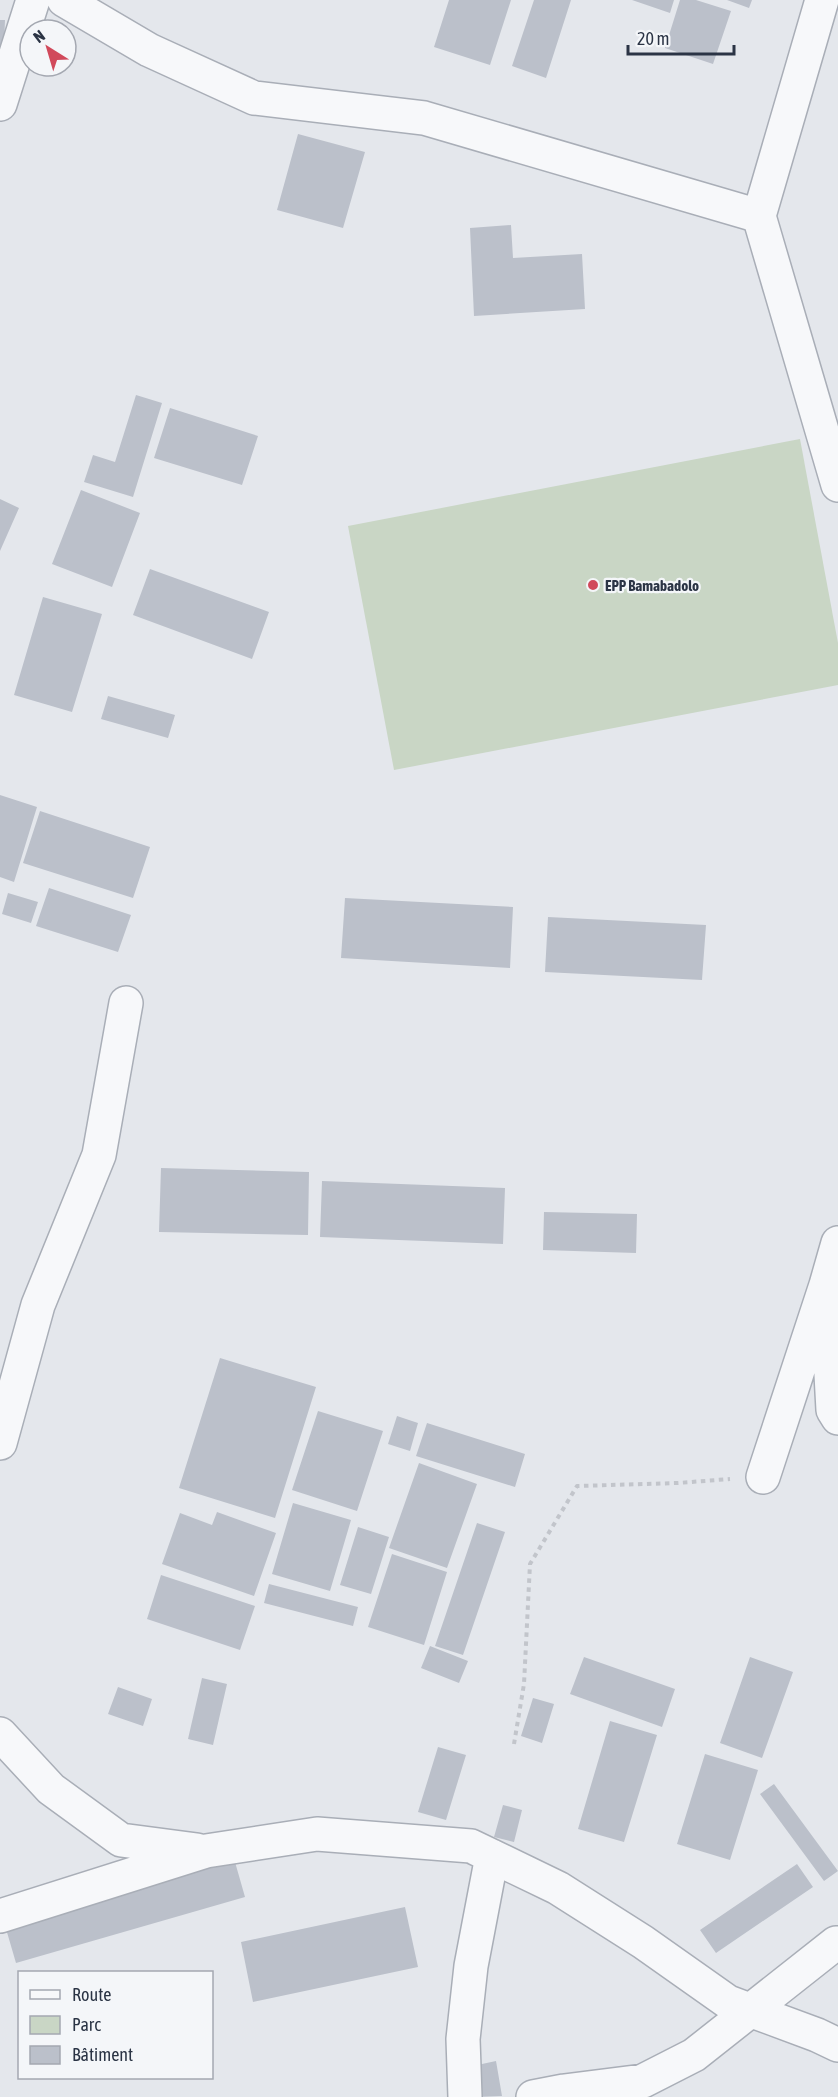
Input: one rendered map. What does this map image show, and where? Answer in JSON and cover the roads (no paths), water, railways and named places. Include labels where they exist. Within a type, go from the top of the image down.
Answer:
[{"type":"street","points":[[0,104],[33,0]]},
{"type":"street","points":[[64,0],[149,50],[254,98],[424,118],[759,216]]},
{"type":"street","points":[[822,0],[759,216],[838,485]]},
{"type":"street","points":[[0,1443],[38,1305],[99,1155],[126,1003]]},
{"type":"street","points":[[763,1477],[838,1243]]},
{"type":"street","points":[[826,1285],[833,1410],[838,1418]]},
{"type":"street","points":[[0,1734],[51,1789],[121,1840],[206,1851]]},
{"type":"street","points":[[0,1916],[206,1851],[317,1834],[471,1846],[558,1888],[643,1942],[728,2002],[838,2045]]},
{"type":"street","points":[[465,2097],[463,2039],[473,1954],[492,1856]]},
{"type":"street","points":[[532,2097],[622,2090],[643,2081],[694,2055],[836,1943],[838,1945]]},
{"type":"place","name":"EPP Bamabadolo","points":[[593,585]]}]
